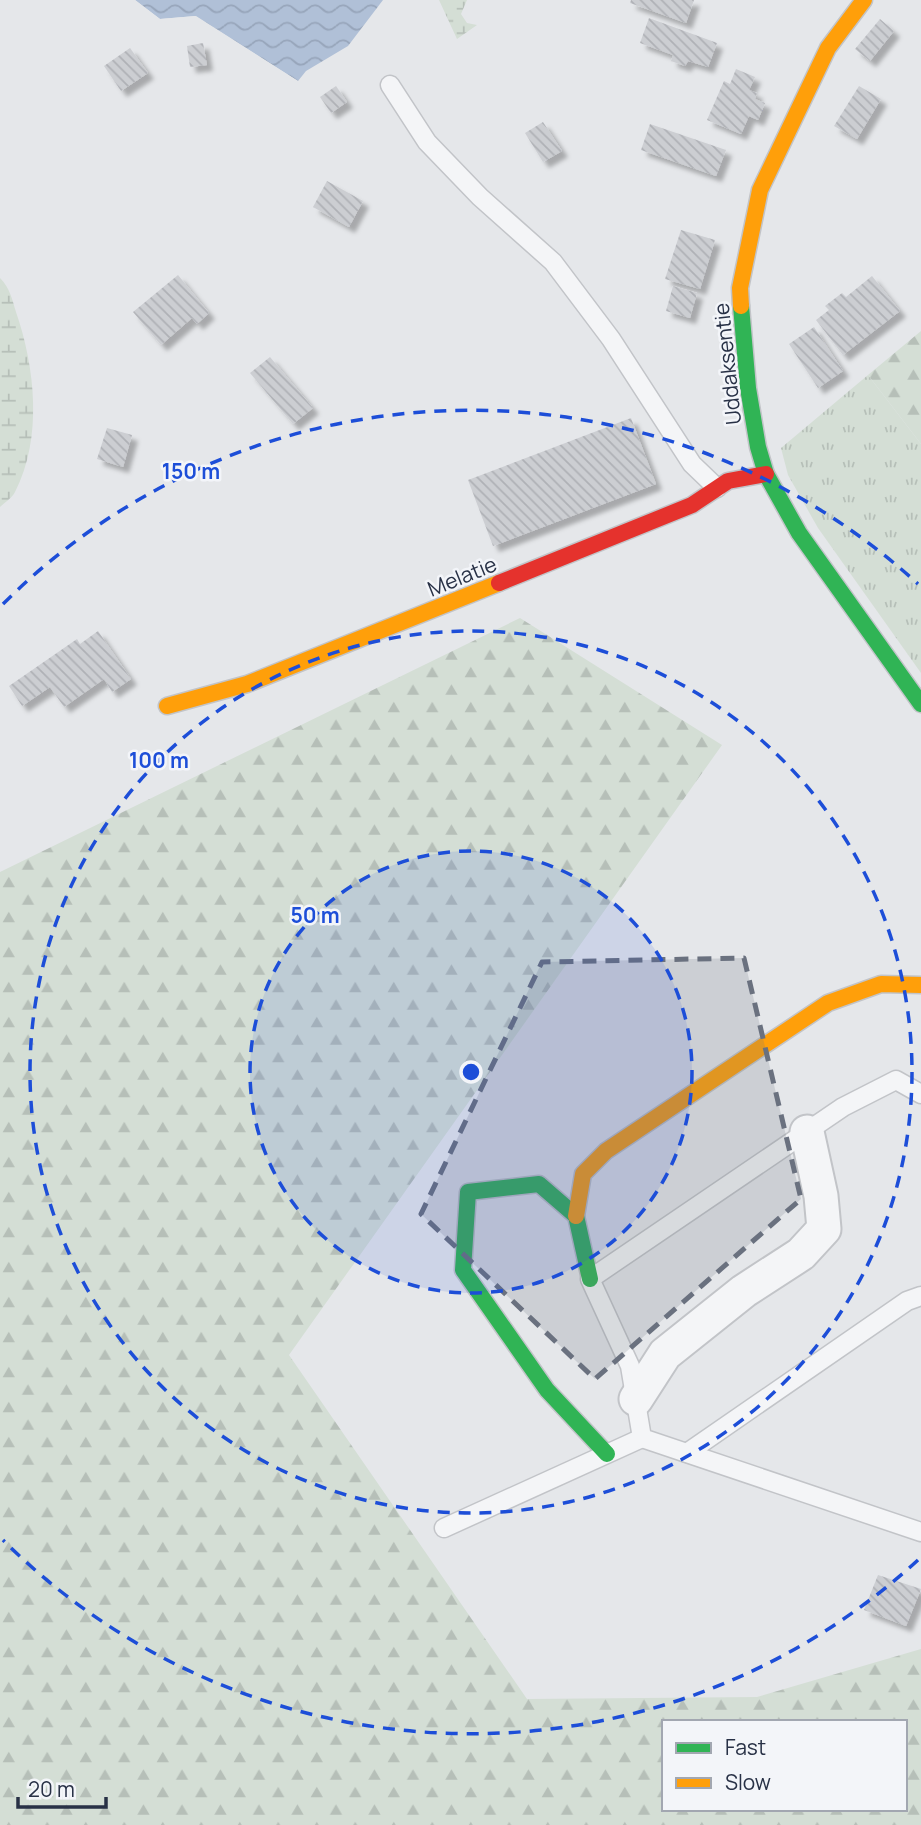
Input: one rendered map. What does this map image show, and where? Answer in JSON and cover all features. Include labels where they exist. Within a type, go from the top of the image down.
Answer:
[{"type":"street","name":"Uddaksentie","points":[[864,0],[828,48],[778,149],[761,190],[740,288],[742,337],[754,423],[766,474],[799,533],[921,704]]},
{"type":"street","name":"Melatie","points":[[167,706],[247,684],[296,666],[692,505],[728,481],[766,474]]},
{"type":"street","points":[[590,1279],[576,1216],[583,1174],[606,1151],[828,1003],[881,984],[921,985]]},
{"type":"street","points":[[636,1399],[666,1354],[744,1291],[802,1254],[824,1229],[821,1196],[807,1132]]},
{"type":"street","points":[[576,1216],[539,1184],[468,1192],[463,1270],[547,1390],[607,1454]]},
{"type":"lane","points":[[390,85],[427,142],[480,197],[554,262],[611,339],[692,464],[717,488]]},
{"type":"lane","points":[[642,1438],[630,1366],[590,1279],[843,1107],[897,1080],[921,1094]]},
{"type":"lane","points":[[687,1453],[907,1301],[921,1296]]},
{"type":"lane","points":[[444,1528],[642,1438],[921,1532]]},
{"type":"highlighted area","points":[[744,958],[801,1199],[595,1379],[421,1214],[542,962]]},
{"type":"green space","points":[[439,0],[467,0],[461,14],[467,23],[477,25],[457,39]]},
{"type":"green space","points":[[0,278],[10,294],[23,333],[31,379],[33,426],[24,471],[14,494],[0,507]]},
{"type":"green space","points":[[921,331],[921,444],[868,375]]},
{"type":"green space","points":[[868,375],[921,444],[921,673],[818,528],[788,475],[781,448]]},
{"type":"green space","points":[[520,618],[722,745],[289,1355],[527,1699],[757,1697],[921,1649],[921,1825],[0,1825],[0,872]]},
{"type":"water","points":[[135,0],[383,0],[348,46],[306,71],[298,81],[196,16],[160,19]]},
{"type":"pier","points":[[132,0],[160,19],[195,16],[301,83],[296,83],[195,19],[159,23]]},
{"type":"building","points":[[631,0],[694,0],[686,23],[630,3]]},
{"type":"building","points":[[649,18],[717,43],[708,67],[688,61],[685,66],[671,61],[673,55],[640,43]]},
{"type":"building","points":[[880,19],[894,31],[870,61],[855,49]]},
{"type":"building","points":[[203,43],[207,65],[190,67],[187,46]]},
{"type":"building","points":[[130,48],[148,73],[121,91],[104,66]]},
{"type":"building","points":[[736,69],[755,77],[749,90],[757,93],[755,99],[765,103],[758,120],[749,116],[741,134],[707,120],[724,81],[730,84]]},
{"type":"building","points":[[336,86],[347,102],[331,113],[320,97]]},
{"type":"building","points":[[859,86],[881,99],[857,139],[834,126]]},
{"type":"building","points":[[543,122],[562,151],[543,162],[525,133]]},
{"type":"building","points":[[650,124],[726,150],[716,176],[641,150]]},
{"type":"building","points":[[327,181],[363,201],[349,227],[313,207]]},
{"type":"building","points":[[681,230],[715,240],[700,289],[665,279]]},
{"type":"building","points":[[178,275],[209,313],[197,324],[192,318],[161,345],[133,312]]},
{"type":"building","points":[[872,276],[900,311],[843,355],[816,320],[829,310],[825,306],[842,293],[846,297]]},
{"type":"building","points":[[673,286],[697,293],[690,318],[666,311]]},
{"type":"building","points":[[814,327],[843,371],[818,388],[789,344]]},
{"type":"building","points":[[270,357],[313,408],[293,424],[250,373]]},
{"type":"building","points":[[631,418],[656,484],[493,546],[468,480]]},
{"type":"building","points":[[107,428],[132,435],[123,467],[97,459]]},
{"type":"building","points":[[98,631],[131,679],[112,692],[104,679],[64,707],[50,687],[22,706],[9,686],[77,639],[80,644]]},
{"type":"building","points":[[878,1575],[921,1589],[906,1626],[864,1610]]},
{"type":"traffic: fast","points":[[741,306],[748,388],[758,447],[766,474],[799,533],[921,704]]},
{"type":"traffic: fast","points":[[590,1279],[576,1216],[539,1184],[468,1192],[463,1270],[547,1390],[607,1454]]},
{"type":"traffic: slow","points":[[741,306],[740,288],[760,190],[828,48],[864,0]]},
{"type":"traffic: slow","points":[[167,706],[247,684],[499,583]]},
{"type":"traffic: slow","points":[[576,1216],[583,1174],[606,1151],[828,1003],[881,984],[921,985]]},
{"type":"traffic: jam","points":[[499,583],[692,505],[728,481],[766,474]]}]
